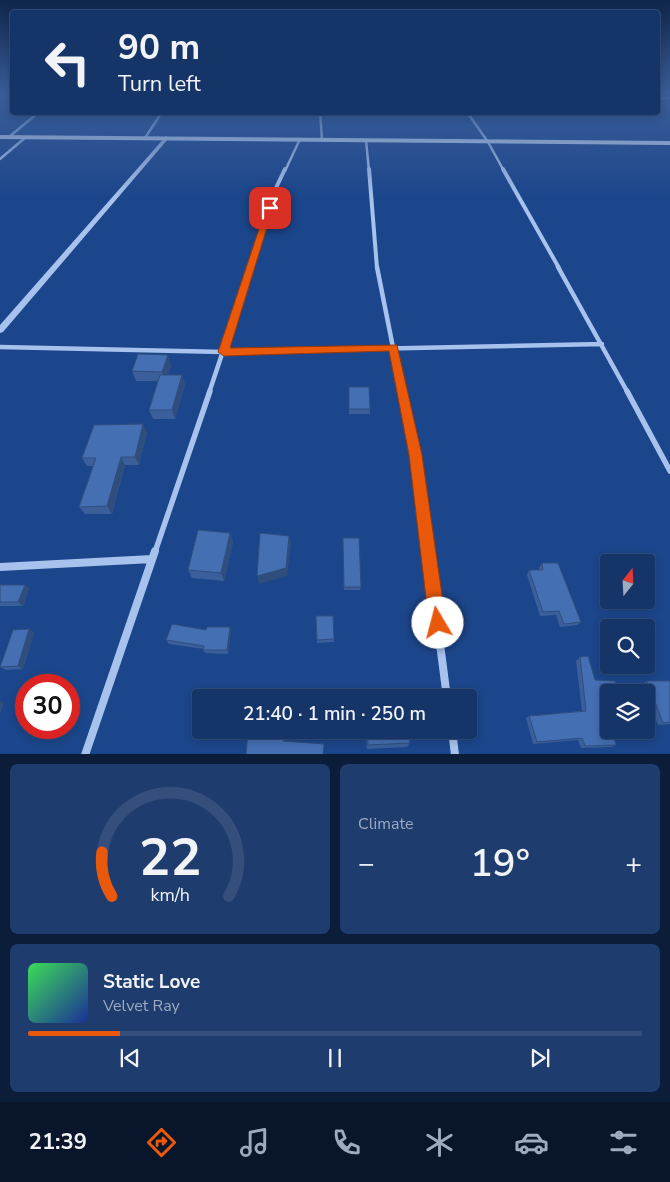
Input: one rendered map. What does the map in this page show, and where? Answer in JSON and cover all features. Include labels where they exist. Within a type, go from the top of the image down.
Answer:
[{"type":"main road","points":[[0,137],[670,143]]},
{"type":"street","points":[[9,137],[18,129]]},
{"type":"street","points":[[145,138],[151,129]]},
{"type":"street","points":[[321,129],[322,139]]},
{"type":"street","points":[[479,129],[602,344],[670,471]]},
{"type":"street","points":[[0,159],[26,137]]},
{"type":"street","points":[[0,330],[166,138]]},
{"type":"street","points":[[85,754],[224,352],[275,190],[300,139]]},
{"type":"street","points":[[366,140],[377,268],[415,455],[446,689]]},
{"type":"street","points":[[0,347],[224,352],[602,344]]},
{"type":"street","points":[[0,567],[152,559]]},
{"type":"street","points":[[453,739],[455,754]]},
{"type":"building","points":[[138,354],[168,355],[162,372],[132,371]]},
{"type":"building","points":[[160,375],[182,375],[172,410],[149,410]]},
{"type":"building","points":[[349,387],[369,387],[370,409],[349,409]]},
{"type":"building","points":[[143,424],[135,457],[121,457],[107,506],[79,507],[96,458],[82,458],[94,425]]},
{"type":"building","points":[[198,530],[230,533],[221,573],[188,570]]},
{"type":"building","points":[[260,533],[289,536],[286,568],[257,576]]},
{"type":"building","points":[[343,538],[359,538],[361,587],[344,587]]},
{"type":"building","points":[[542,563],[558,563],[581,622],[564,624],[559,611],[543,612],[529,570],[543,570]]},
{"type":"building","points":[[0,585],[25,585],[18,602],[0,602]]},
{"type":"building","points":[[316,616],[333,616],[334,639],[317,640]]},
{"type":"building","points":[[172,624],[206,630],[207,627],[230,627],[227,650],[203,650],[204,646],[166,640]]},
{"type":"building","points":[[29,629],[18,666],[0,667],[13,630]]},
{"type":"building","points":[[588,656],[595,680],[615,681],[616,684],[600,684],[600,739],[614,739],[616,745],[585,746],[582,738],[537,742],[529,716],[586,711],[580,657]]},
{"type":"building","points":[[647,681],[670,681],[670,722],[663,723],[655,702],[655,684],[648,684]]},
{"type":"building","points":[[247,739],[283,739],[283,741],[324,744],[323,754],[246,754]]},
{"type":"building","points":[[368,739],[409,739],[410,743],[368,745]]},
{"type":"route","points":[[270,208],[224,352],[394,348],[415,455],[438,623]]}]
